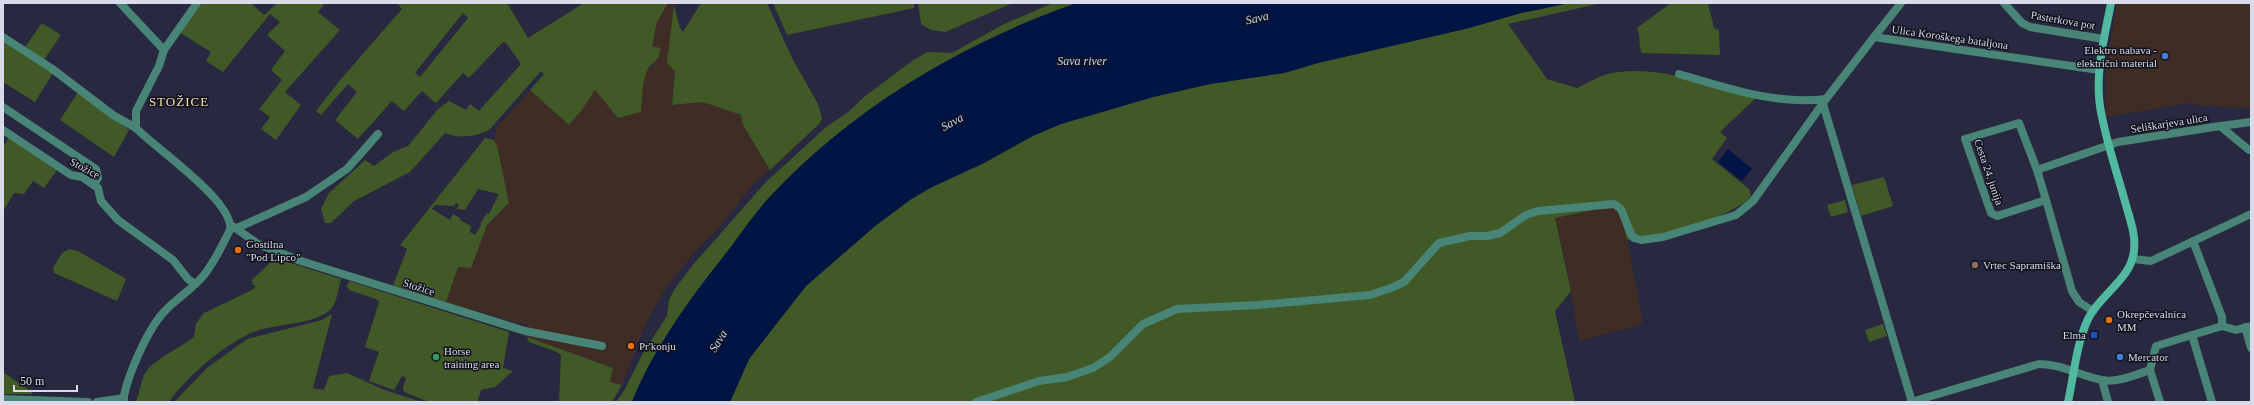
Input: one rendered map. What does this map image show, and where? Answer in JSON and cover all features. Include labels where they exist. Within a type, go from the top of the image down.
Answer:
[{"type":"street","points":[[120,3],[164,50]]},
{"type":"street","points":[[136,128],[136,111],[159,66],[164,50],[197,3]]},
{"type":"street","points":[[976,402],[1033,383],[1066,377],[1092,368],[1104,362],[1143,324],[1177,310],[1258,305],[1370,294],[1392,288],[1404,282],[1439,243],[1463,237],[1487,236],[1500,233],[1526,215],[1538,211],[1614,204],[1621,209],[1634,238],[1641,240],[1662,237],[1736,215],[1753,201],[1824,101],[1901,3]]},
{"type":"street","name":"Pasterkova pot","points":[[2004,3],[2022,23],[2030,27],[2104,39]]},
{"type":"street","points":[[2068,402],[2085,326],[2093,311],[2126,274],[2133,259],[2134,234],[2100,110],[2099,70],[2111,3]]},
{"type":"street","name":"Stožice","points":[[3,37],[51,68],[113,115],[136,128],[192,174],[227,214],[234,226],[258,244],[301,261],[525,332],[602,346]]},
{"type":"street","name":"Ulica Koroškega bataljona","points":[[1874,37],[2099,70]]},
{"type":"street","points":[[1679,74],[1734,90],[1777,100],[1824,101]]},
{"type":"street","points":[[1824,101],[1858,223],[1886,310],[1888,325],[1912,402],[2033,365],[2050,365],[2102,380],[2114,381],[2150,370]]},
{"type":"street","points":[[3,107],[96,169],[98,178],[94,185]]},
{"type":"street","points":[[2220,126],[2251,122]]},
{"type":"street","name":"Cesta 24. junija","points":[[2046,200],[1994,216],[1965,139],[2019,123],[2037,170],[2046,200],[2072,291],[2079,302],[2093,311]]},
{"type":"street","name":"Seliškarjeva ulica","points":[[2109,146],[2118,142],[2220,126],[2249,150]]},
{"type":"street","name":"Stožice","points":[[3,130],[71,175],[82,177],[94,185],[100,190],[101,201],[118,220],[173,260],[188,279],[196,284]]},
{"type":"street","points":[[97,402],[124,400],[146,338],[156,322],[164,312],[196,284],[213,263],[234,226],[306,197],[347,169],[378,134]]},
{"type":"street","points":[[2037,170],[2109,146]]},
{"type":"street","points":[[2133,259],[2151,261],[2251,214]]},
{"type":"street","points":[[2193,241],[2222,317],[2222,326]]},
{"type":"street","points":[[2160,402],[2150,370],[2156,346],[2222,326],[2236,330],[2248,327],[2251,348]]},
{"type":"street","points":[[2192,335],[2212,402]]},
{"type":"street","points":[[2102,380],[2108,402]]},
{"type":"street","points":[[3,399],[88,402]]},
{"type":"shaded area","points":[[668,3],[674,5],[675,71],[672,105],[703,102],[741,115],[743,125],[770,170],[753,184],[722,224],[693,254],[665,289],[645,325],[622,385],[610,382],[613,368],[527,337],[528,326],[446,302],[458,267],[487,225],[509,203],[497,147],[494,140],[497,127],[530,90],[569,125],[582,110],[595,90],[618,118],[647,70],[653,66],[652,46],[657,22]]},
{"type":"shaded area","points":[[2117,3],[2251,3],[2251,108],[2220,107],[2213,105],[2201,106],[2189,103],[2106,117],[2106,67]]},
{"type":"shaded area","points":[[1612,206],[1619,210],[1627,240],[1643,322],[1637,326],[1579,341],[1569,278],[1555,218]]},
{"type":"green space","points":[[201,3],[251,3],[264,15],[277,3],[325,3],[318,12],[340,30],[285,92],[301,105],[276,140],[261,129],[270,117],[259,109],[282,80],[271,70],[285,51],[267,35],[280,22],[270,14],[223,72],[206,61],[211,52],[179,32]]},
{"type":"green space","points":[[397,3],[507,3],[528,38],[584,3],[668,3],[657,22],[652,46],[660,48],[660,52],[659,56],[645,75],[642,91],[641,112],[618,118],[595,90],[582,110],[569,125],[530,90],[544,74],[541,71],[489,130],[478,134],[461,137],[445,133],[410,172],[354,201],[331,223],[325,223],[321,209],[329,193],[365,160],[374,166],[393,152],[408,146],[438,109],[449,101],[466,110],[470,104],[479,111],[521,64],[506,43],[503,42],[469,78],[463,73],[436,103],[422,91],[404,111],[392,101],[358,139],[335,120],[357,92],[348,84],[321,115],[316,111],[341,79],[402,9]],"holes":[[[463,13],[468,18],[420,77],[415,73]]]},
{"type":"green space","points":[[701,3],[767,3],[792,58],[818,104],[822,118],[820,123],[770,170],[743,125],[741,115],[703,102],[672,105],[675,71],[667,63],[674,5],[680,28],[683,32]]},
{"type":"green space","points":[[773,3],[914,3],[914,8],[787,35]]},
{"type":"green space","points":[[918,3],[1013,3],[945,32],[931,30],[921,24]]},
{"type":"green space","points":[[1053,3],[1077,3],[1034,19],[991,38],[909,83],[832,138],[797,169],[759,209],[707,277],[660,346],[640,383],[632,402],[616,402],[625,389],[643,353],[667,316],[669,300],[674,290],[692,266],[766,182],[826,127],[847,113],[864,97],[912,61],[927,52],[952,53],[1002,25]]},
{"type":"green space","points":[[1569,3],[1602,3],[1508,24],[1547,79],[1577,88],[1608,74],[1626,71],[1645,71],[1683,77],[1756,98],[1720,132],[1727,138],[1712,159],[1750,190],[1751,198],[1737,207],[1707,221],[1692,226],[1627,240],[1619,210],[1612,206],[1555,218],[1571,291],[1555,311],[1575,402],[730,402],[749,359],[806,286],[875,226],[910,200],[930,188],[984,163],[1033,135],[1061,124],[1153,97],[1210,84],[1284,73],[1318,63],[1469,28],[1521,13]]},
{"type":"green space","points":[[1671,3],[1708,3],[1714,28],[1719,30],[1720,55],[1642,53],[1637,28]]},
{"type":"green space","points":[[42,23],[61,35],[44,60],[25,47]]},
{"type":"green space","points":[[3,40],[53,73],[35,102],[3,82]]},
{"type":"green space","points":[[78,92],[129,130],[114,157],[60,120]]},
{"type":"green space","points":[[9,138],[57,170],[44,188],[33,181],[24,194],[14,193],[3,211],[3,147]]},
{"type":"green space","points":[[485,138],[494,140],[497,146],[509,203],[487,225],[471,268],[458,267],[446,302],[393,285],[407,249],[400,245]],"holes":[[[478,189],[499,194],[489,214],[487,213],[475,235],[470,232],[471,226],[460,220],[460,218],[453,214],[450,220],[432,209],[435,205],[454,206],[456,203],[459,204],[457,209],[465,210]]]},
{"type":"green space","points":[[1884,177],[1893,206],[1861,216],[1852,185]]},
{"type":"green space","points":[[1845,200],[1848,212],[1831,217],[1827,205]]},
{"type":"green space","points":[[69,249],[78,251],[126,279],[117,301],[54,273],[53,268],[62,253]]},
{"type":"green space","points":[[278,259],[341,279],[336,300],[330,310],[323,315],[306,321],[267,328],[247,335],[222,350],[198,370],[169,402],[136,402],[144,375],[153,364],[194,337],[196,323],[204,313],[252,290],[256,286],[253,285],[252,280],[272,261]]},
{"type":"green space","points":[[349,281],[509,332],[503,368],[513,371],[495,387],[481,390],[478,400],[480,402],[429,402],[404,392],[403,387],[406,378],[402,376],[394,390],[369,381],[379,352],[365,347],[379,302],[376,299],[349,290],[347,286]]},
{"type":"green space","points":[[332,314],[313,388],[324,390],[329,376],[347,373],[382,389],[422,402],[174,402],[207,368],[247,339],[322,320]]},
{"type":"green space","points":[[1883,324],[1887,336],[1869,342],[1865,330]]},
{"type":"green space","points":[[527,337],[613,368],[610,382],[622,385],[612,402],[559,402],[561,355],[557,352],[529,342]]},
{"type":"green space","points":[[3,372],[32,392],[32,394],[3,394]]},
{"type":"water","name":"Sava river","points":[[1077,3],[1569,3],[1521,13],[1469,28],[1318,63],[1284,73],[1210,84],[1153,97],[1061,124],[1033,136],[984,163],[930,188],[910,200],[875,226],[806,286],[749,359],[730,402],[632,402],[640,383],[660,346],[707,277],[759,209],[797,169],[832,138],[909,83],[991,38],[1034,19]]},
{"type":"water","points":[[1728,149],[1752,169],[1742,181],[1718,162]]},
{"type":"place","name":"Elektro nabava - električni material","points":[[2165,56]]},
{"type":"place","name":"Gostilna \"Pod Lipco\"","points":[[238,250]]},
{"type":"place","name":"Vrtec Sapramiška","points":[[1975,265]]},
{"type":"place","name":"Okrepčevalnica MM","points":[[2109,320]]},
{"type":"place","name":"Elma","points":[[2094,335]]},
{"type":"place","name":"Pr'konju","points":[[631,346]]},
{"type":"place","name":"Horse training area","points":[[436,357]]},
{"type":"place","name":"Mercator","points":[[2120,357]]},
{"type":"district","name":"STOŽICE","points":[[179,101]]},
{"type":"water label","name":"Sava","points":[[1257,18]]},
{"type":"water label","name":"Sava","points":[[952,122]]},
{"type":"water label","name":"Sava","points":[[718,341]]}]
